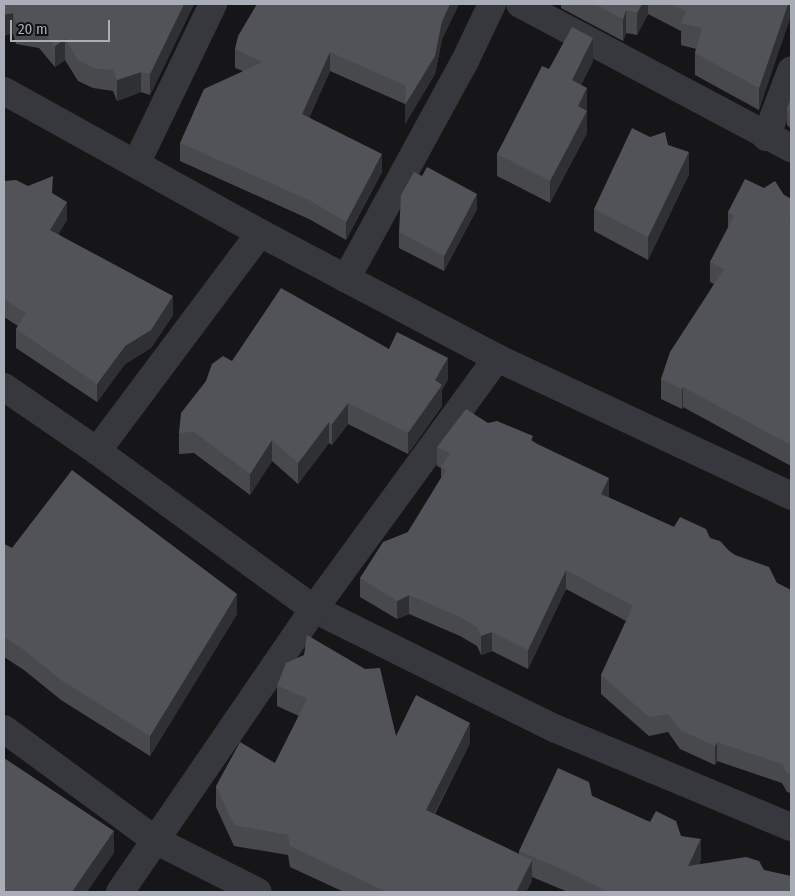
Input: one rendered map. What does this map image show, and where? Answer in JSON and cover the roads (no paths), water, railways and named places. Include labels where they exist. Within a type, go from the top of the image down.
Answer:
[{"type":"street","points":[[136,164],[213,4]]},
{"type":"street","points":[[346,279],[464,63],[492,4]]},
{"type":"street","points":[[520,4],[766,137],[791,148]]},
{"type":"street","points":[[766,137],[791,71]]},
{"type":"street","points":[[4,91],[260,233],[497,358],[791,496]]},
{"type":"street","points":[[97,451],[260,233]]},
{"type":"street","points":[[120,892],[314,609],[497,358]]},
{"type":"street","points":[[4,387],[97,451],[314,609],[554,728],[791,827]]},
{"type":"street","points":[[4,729],[155,840],[258,892]]}]
